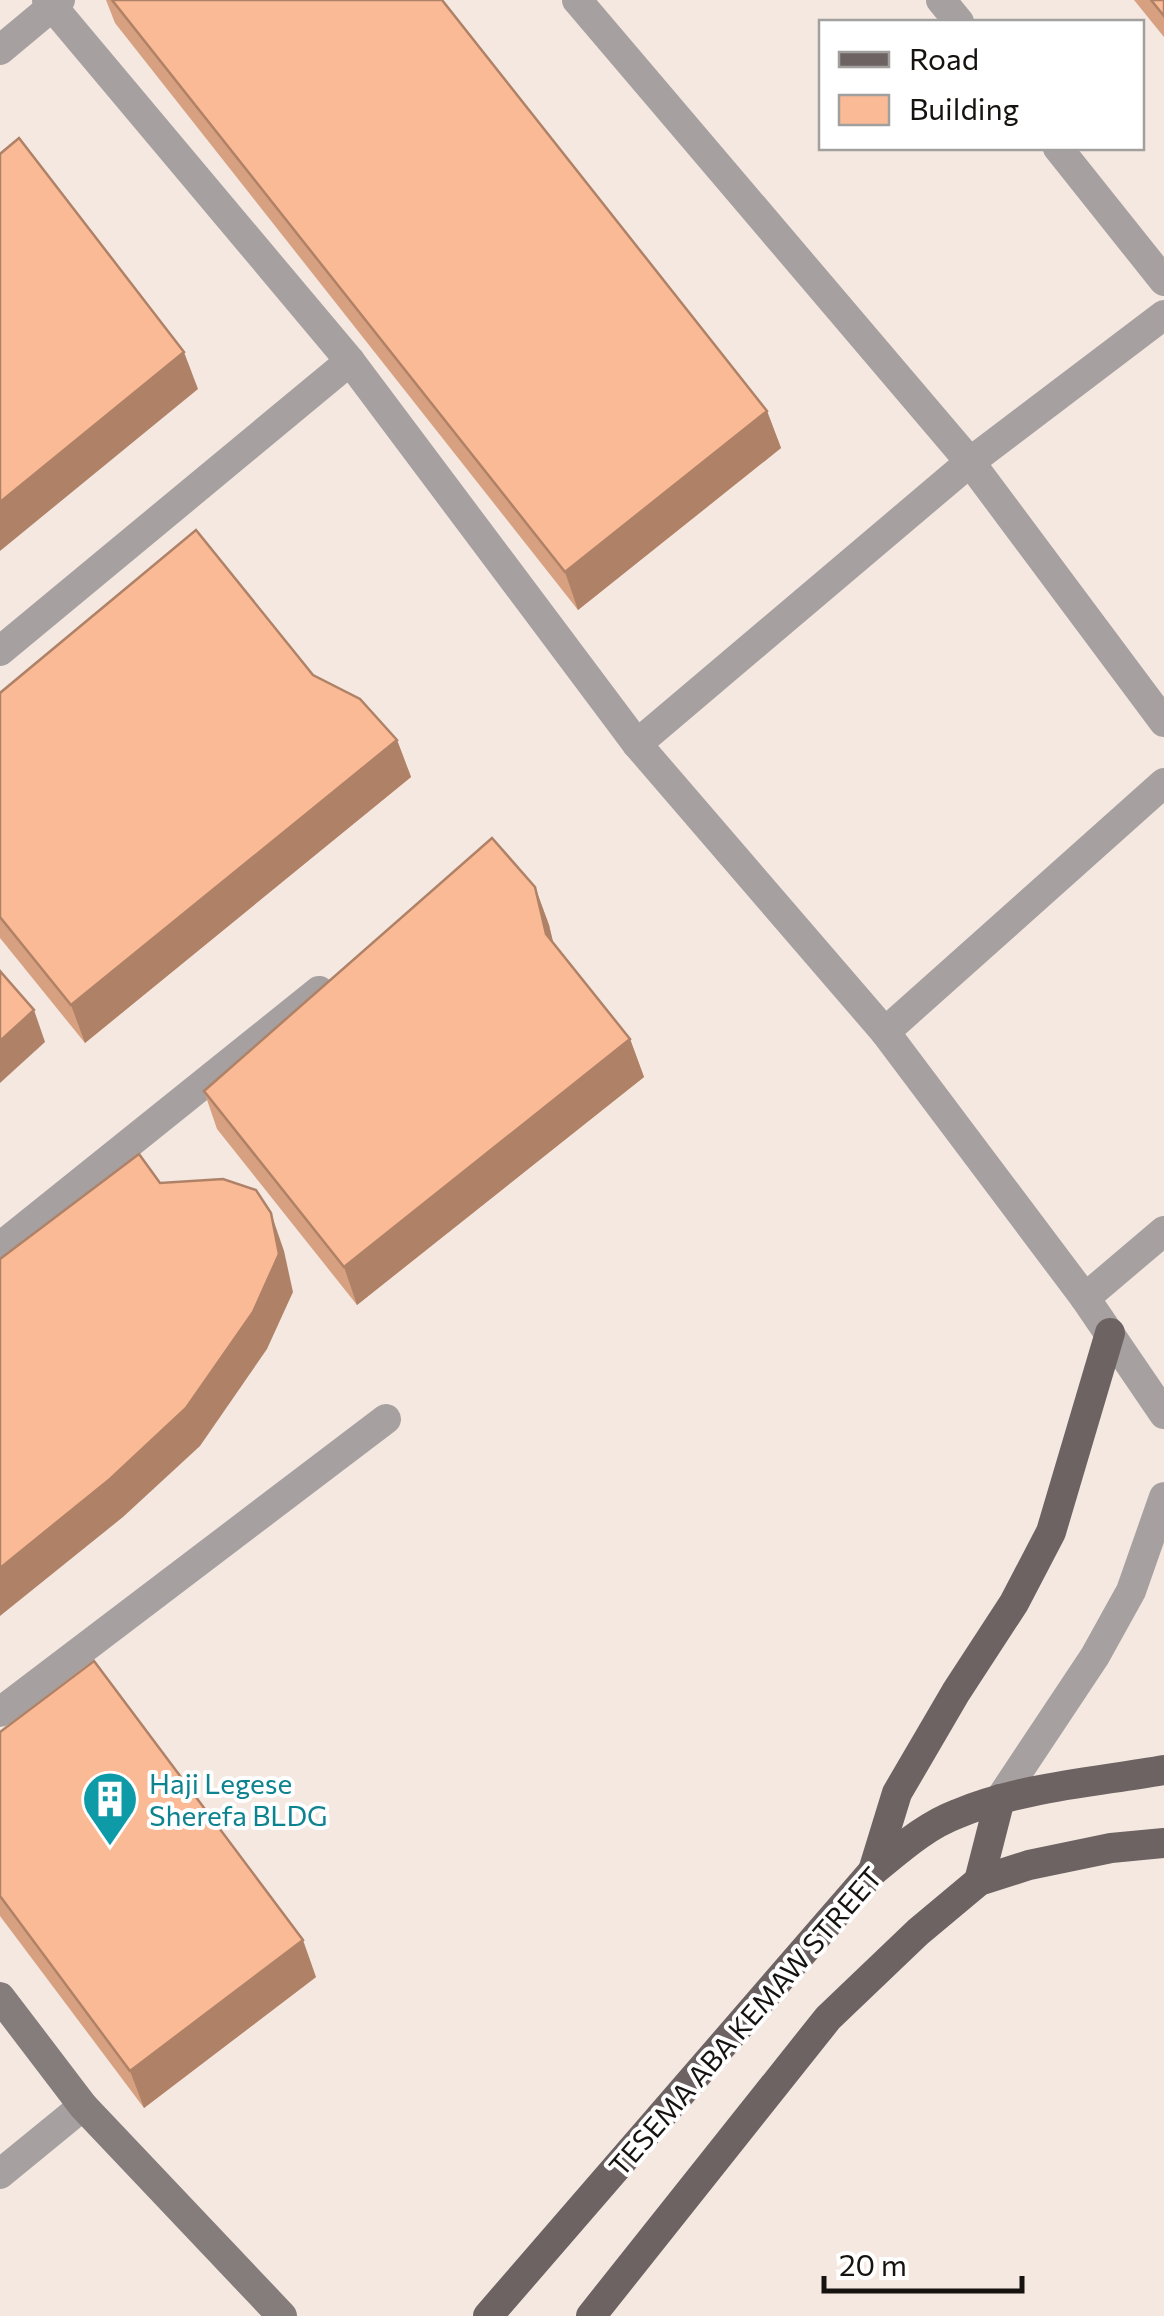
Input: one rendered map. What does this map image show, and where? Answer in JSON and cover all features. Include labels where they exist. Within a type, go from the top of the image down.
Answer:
[{"type":"main road","points":[[874,1872],[896,1793],[1014,1604],[1051,1532],[1110,1333]]},
{"type":"main road","name":"TESEMA ABA KEMAW STREET","points":[[488,2316],[874,1872],[912,1839],[954,1814],[1000,1799],[1164,1770]]},
{"type":"main road","points":[[978,1880],[1000,1799]]},
{"type":"main road","points":[[591,2316],[828,2018],[978,1880],[1110,1848],[1164,1843]]},
{"type":"street","points":[[577,0],[970,462],[1164,722]]},
{"type":"street","points":[[941,0],[956,20]]},
{"type":"street","points":[[0,50],[53,2],[350,361],[637,744],[885,1032],[1085,1298],[1164,1414]]},
{"type":"street","points":[[1060,150],[1164,281]]},
{"type":"street","points":[[637,744],[970,462],[1164,315]]},
{"type":"street","points":[[0,651],[350,361]]},
{"type":"street","points":[[885,1032],[1164,783]]},
{"type":"street","points":[[0,1247],[319,991]]},
{"type":"street","points":[[1085,1298],[1164,1231]]},
{"type":"street","points":[[0,1712],[386,1419]]},
{"type":"street","points":[[1000,1799],[1095,1656],[1131,1591],[1164,1497]]},
{"type":"street","points":[[0,1997],[83,2106],[282,2316]]},
{"type":"street","points":[[0,2174],[83,2106]]},
{"type":"building","points":[[112,0],[442,0],[767,411],[565,572]]},
{"type":"building","points":[[1151,0],[1164,0],[1164,16]]},
{"type":"building","points":[[19,138],[184,352],[0,502],[0,154]]},
{"type":"building","points":[[196,530],[313,675],[360,699],[397,740],[71,1005],[0,917],[0,693]]},
{"type":"building","points":[[492,838],[535,887],[546,934],[630,1039],[344,1267],[204,1091]]},
{"type":"building","points":[[0,971],[34,1010],[0,1041]]},
{"type":"building","points":[[139,1154],[160,1183],[223,1179],[256,1190],[271,1213],[279,1254],[253,1312],[186,1408],[110,1479],[0,1568],[0,1259]]},
{"type":"building","name":"Haji Legese Sherefa BLDG","points":[[94,1661],[303,1940],[130,2071],[0,1896],[0,1732]]},
{"type":"place","name":"Haji Legese Sherefa BLDG","points":[[110,1848]]}]
